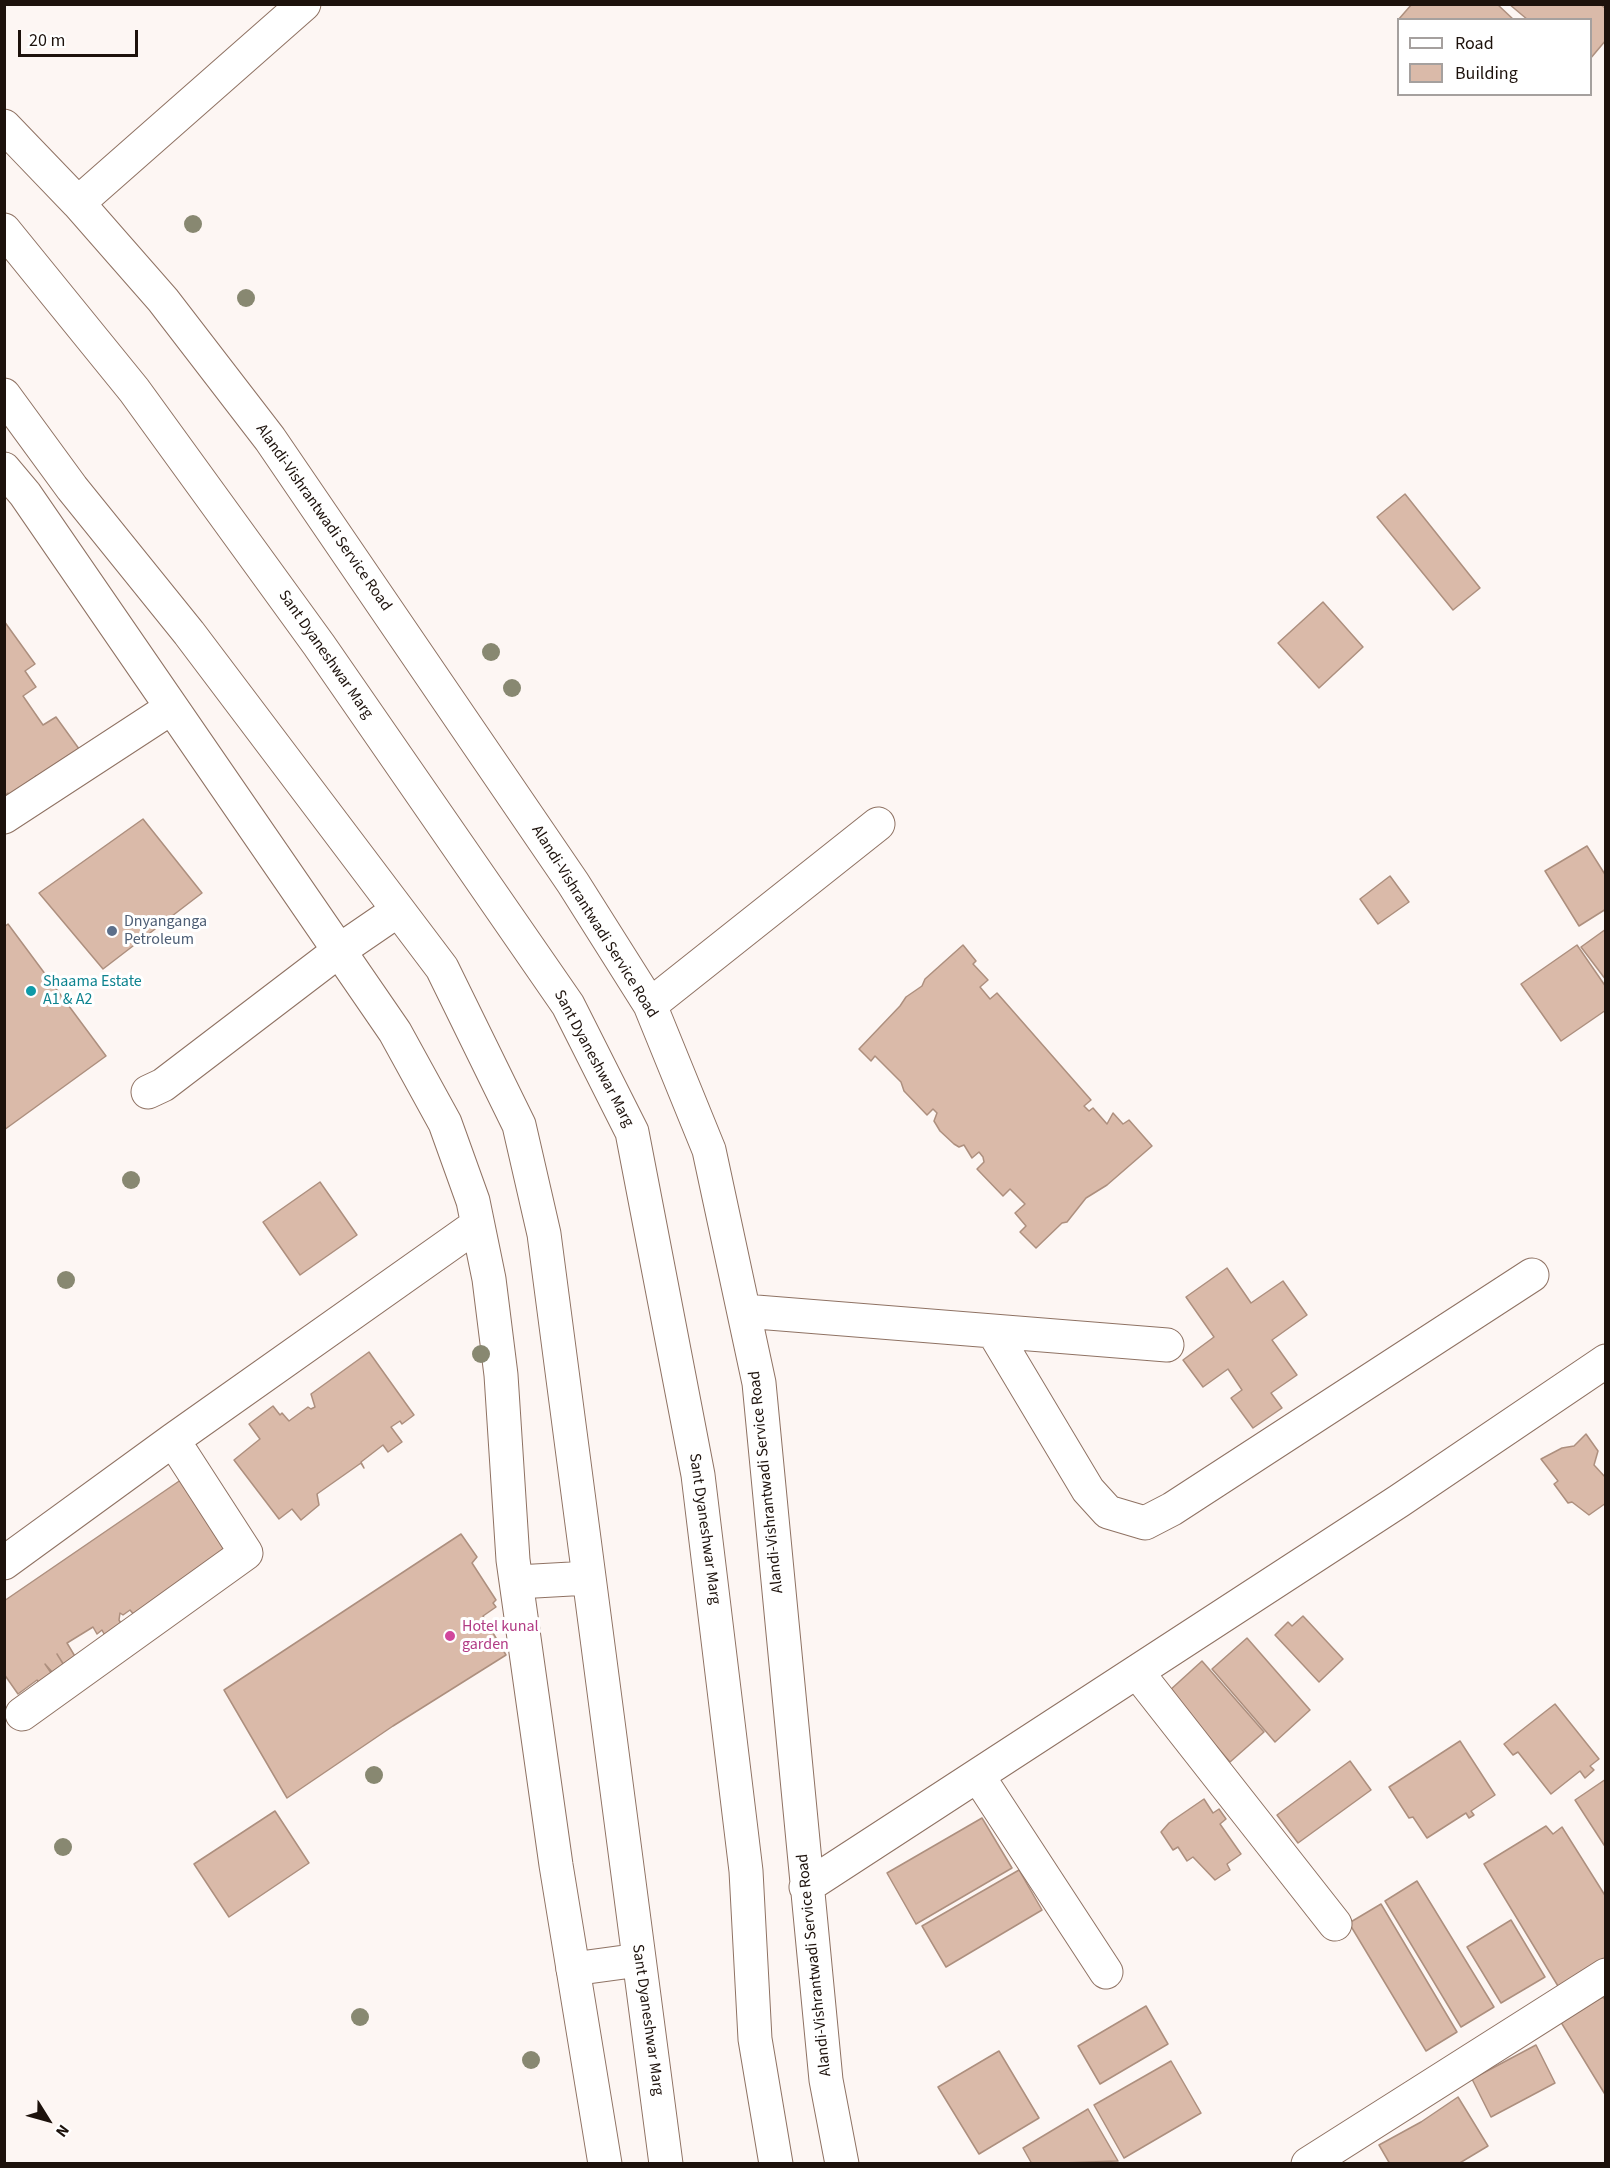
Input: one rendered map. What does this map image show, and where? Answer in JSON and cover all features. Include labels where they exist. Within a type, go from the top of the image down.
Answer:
[{"type":"street","points":[[78,203],[304,4]]},
{"type":"street","name":"Alandi-Vishrantwadi Service Road","points":[[4,126],[78,203],[163,300],[270,439],[573,883],[650,1005],[708,1150],[759,1383],[826,2079],[842,2163]]},
{"type":"street","name":"Sant Dyaneshwar Marg","points":[[4,231],[134,390],[319,645],[568,1005],[632,1132],[698,1475],[746,1871],[755,2039],[776,2163]]},
{"type":"street","name":"Sant Dyaneshwar Marg","points":[[4,395],[72,488],[189,633],[442,968],[519,1125],[544,1234],[666,2163]]},
{"type":"street","points":[[4,469],[25,494],[395,1032],[445,1123],[473,1201],[489,1279],[501,1375],[517,1582],[573,1969],[605,2163]]},
{"type":"street","points":[[4,817],[171,708]]},
{"type":"street","points":[[650,1005],[878,824]]},
{"type":"street","points":[[148,1092],[163,1084],[340,950],[398,910]]},
{"type":"street","points":[[4,1563],[173,1440],[477,1225]]},
{"type":"street","points":[[993,1331],[1088,1490],[1108,1512],[1145,1522],[1172,1509],[1532,1275]]},
{"type":"street","points":[[744,1311],[1167,1345]]},
{"type":"street","points":[[806,1887],[1398,1502],[1605,1361]]},
{"type":"street","points":[[22,1714],[246,1553],[173,1440]]},
{"type":"street","points":[[517,1582],[589,1578]]},
{"type":"street","points":[[1137,1672],[1335,1924]]},
{"type":"street","points":[[978,1776],[1106,1972]]},
{"type":"street","points":[[573,1969],[639,1960]]},
{"type":"street","points":[[1308,2163],[1605,1975]]},
{"type":"building","points":[[1412,4],[1497,4],[1512,18],[1400,18]]},
{"type":"building","points":[[1509,4],[1600,4],[1606,9],[1606,40],[1592,57],[1592,18],[1526,18]]},
{"type":"building","points":[[1405,494],[1480,588],[1453,610],[1377,517]]},
{"type":"building","points":[[1323,602],[1363,647],[1319,688],[1278,643]]},
{"type":"building","points":[[4,621],[35,664],[25,671],[36,687],[23,696],[43,725],[56,717],[82,753],[40,783],[36,776],[12,800],[8,793],[4,796]]},
{"type":"building","name":"Dnyanganga Petroleum","points":[[143,819],[202,893],[103,969],[39,893]]},
{"type":"building","points":[[1587,846],[1606,876],[1606,909],[1579,926],[1545,871]]},
{"type":"building","points":[[1390,876],[1409,902],[1378,924],[1360,899]]},
{"type":"building","name":"Shaama Estate A1 & A2","points":[[8,924],[106,1056],[4,1130],[4,927]]},
{"type":"building","points":[[1606,929],[1606,980],[1581,947]]},
{"type":"building","points":[[963,945],[976,961],[973,964],[988,980],[980,987],[990,999],[997,993],[1091,1100],[1084,1106],[1089,1111],[1093,1108],[1107,1124],[1113,1113],[1123,1124],[1129,1120],[1152,1146],[1107,1185],[1086,1198],[1067,1222],[1062,1223],[1036,1248],[1020,1232],[1026,1226],[1015,1213],[1025,1204],[1010,1189],[1003,1196],[977,1169],[984,1162],[979,1152],[972,1158],[964,1145],[959,1147],[954,1144],[940,1131],[934,1121],[937,1113],[933,1109],[927,1115],[904,1091],[901,1082],[875,1056],[871,1061],[859,1049],[906,997],[922,986],[925,979]]},
{"type":"building","points":[[1577,945],[1606,987],[1606,1010],[1561,1041],[1521,984]]},
{"type":"building","points":[[320,1182],[357,1235],[300,1275],[263,1222]]},
{"type":"building","points":[[1227,1268],[1251,1303],[1283,1281],[1307,1315],[1272,1340],[1297,1375],[1271,1393],[1282,1408],[1253,1428],[1231,1398],[1242,1390],[1228,1369],[1203,1387],[1183,1360],[1214,1337],[1186,1297]]},
{"type":"building","points":[[369,1352],[414,1415],[402,1424],[400,1421],[391,1427],[402,1442],[388,1452],[383,1445],[361,1462],[364,1468],[361,1463],[317,1494],[319,1505],[301,1520],[292,1509],[279,1519],[234,1460],[260,1439],[249,1424],[273,1406],[289,1421],[308,1407],[311,1409],[315,1407],[311,1394]]},
{"type":"building","points":[[1586,1434],[1598,1451],[1594,1465],[1606,1478],[1606,1503],[1589,1515],[1572,1502],[1568,1503],[1554,1484],[1558,1481],[1541,1459],[1562,1448],[1574,1446]]},
{"type":"building","points":[[188,1475],[237,1545],[135,1616],[130,1610],[123,1615],[120,1613],[119,1620],[126,1632],[109,1643],[102,1630],[97,1634],[93,1627],[67,1643],[79,1663],[67,1670],[57,1654],[65,1667],[53,1673],[45,1664],[56,1680],[44,1689],[37,1680],[18,1694],[4,1674],[4,1601]]},
{"type":"building","points":[[461,1534],[477,1557],[472,1563],[496,1600],[493,1603],[496,1607],[483,1616],[506,1655],[393,1726],[287,1798],[224,1690]]},
{"type":"building","points":[[1303,1616],[1343,1659],[1319,1682],[1275,1635],[1288,1622],[1292,1626]]},
{"type":"building","points":[[1247,1638],[1310,1710],[1275,1742],[1212,1669]]},
{"type":"building","points":[[1202,1661],[1264,1732],[1230,1762],[1169,1691]]},
{"type":"building","points":[[1555,1704],[1599,1759],[1590,1766],[1594,1770],[1585,1778],[1580,1771],[1551,1794],[1518,1752],[1513,1755],[1504,1744]]},
{"type":"building","points":[[1460,1741],[1495,1795],[1471,1811],[1474,1815],[1469,1818],[1466,1813],[1427,1838],[1413,1817],[1409,1818],[1389,1787]]},
{"type":"building","points":[[1350,1761],[1371,1790],[1298,1843],[1277,1815]]},
{"type":"building","points":[[1606,1779],[1606,1848],[1575,1800]]},
{"type":"building","points":[[1204,1799],[1213,1813],[1219,1809],[1226,1819],[1220,1824],[1241,1854],[1227,1864],[1230,1870],[1215,1880],[1193,1857],[1187,1861],[1178,1847],[1173,1850],[1161,1832],[1169,1823]]},
{"type":"building","points":[[275,1811],[309,1863],[229,1917],[194,1864]]},
{"type":"building","points":[[982,1818],[1012,1868],[916,1924],[887,1873]]},
{"type":"building","points":[[1546,1826],[1553,1834],[1562,1827],[1606,1897],[1606,1962],[1561,1991],[1484,1864]]},
{"type":"building","points":[[1019,1870],[1042,1910],[946,1967],[922,1926]]},
{"type":"building","points":[[1417,1881],[1494,2007],[1461,2027],[1385,1901]]},
{"type":"building","points":[[1381,1904],[1457,2032],[1426,2051],[1349,1923]]},
{"type":"building","points":[[1511,1920],[1545,1977],[1501,2003],[1467,1947]]},
{"type":"building","points":[[1603,1997],[1606,2001],[1606,2096],[1559,2019]]},
{"type":"building","points":[[1146,2006],[1168,2044],[1100,2084],[1078,2046]]},
{"type":"building","points":[[1536,2045],[1555,2083],[1491,2117],[1472,2079]]},
{"type":"building","points":[[999,2051],[1039,2118],[979,2154],[938,2087]]},
{"type":"building","points":[[1171,2061],[1201,2113],[1124,2158],[1094,2105]]},
{"type":"building","points":[[1458,2097],[1488,2146],[1458,2164],[1390,2164],[1379,2145],[1421,2122]]},
{"type":"building","points":[[1088,2109],[1118,2161],[1032,2164],[1023,2148]]},
{"type":"place","name":"Dnyanganga Petroleum","points":[[112,931]]},
{"type":"place","name":"Shaama Estate A1 & A2","points":[[31,991]]},
{"type":"place","name":"Hotel kunal garden","points":[[450,1636]]}]
